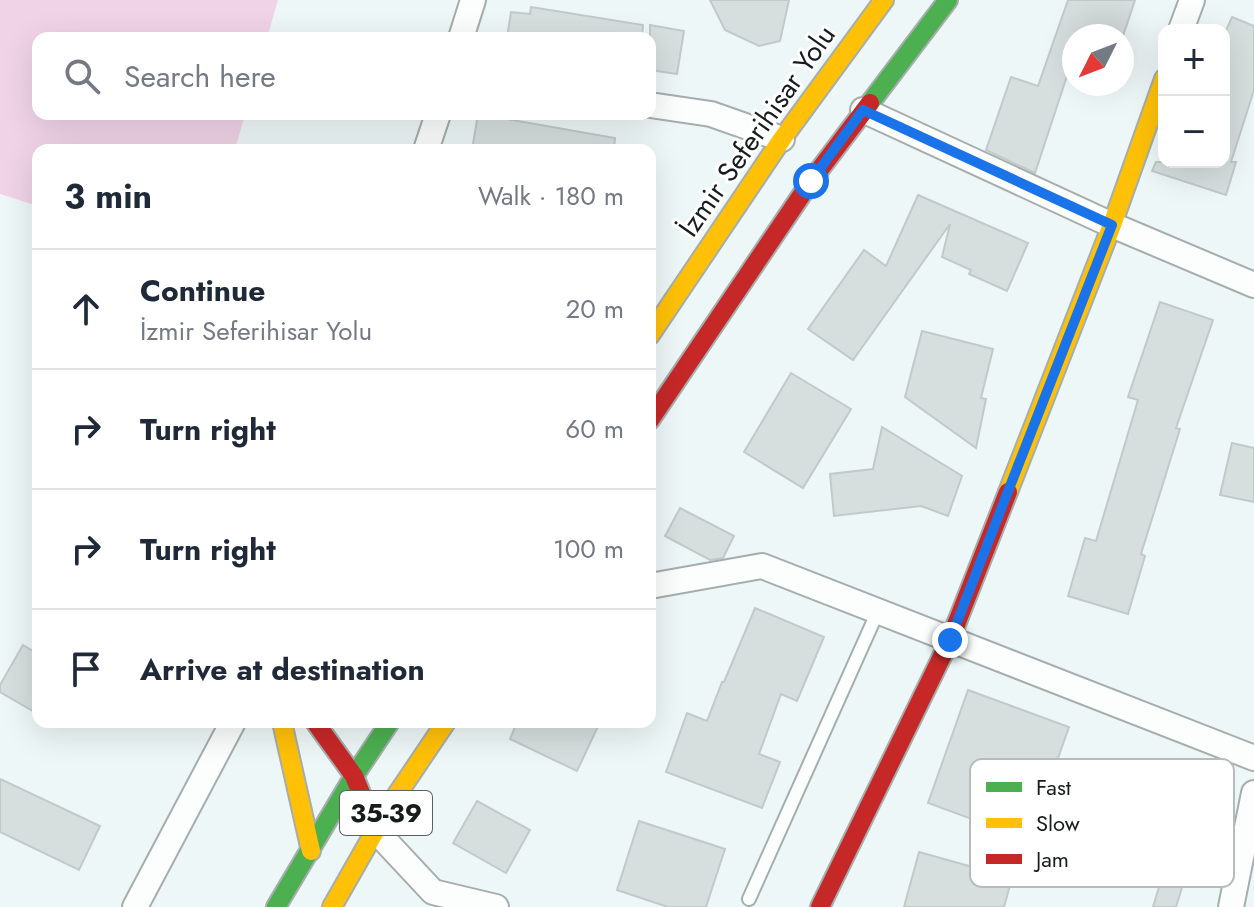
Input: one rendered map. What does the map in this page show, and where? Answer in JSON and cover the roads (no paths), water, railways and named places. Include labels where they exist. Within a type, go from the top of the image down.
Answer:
[{"type":"main road","name":"İzmir Seferihisar Yolu","points":[[656,326],[782,139],[884,0]]},
{"type":"main road","points":[[656,411],[811,181],[948,0]]},
{"type":"main road","points":[[820,907],[950,640],[1112,225],[1158,96]]},
{"type":"main road","points":[[283,728],[311,851]]},
{"type":"main road","points":[[319,728],[354,776],[376,831]]},
{"type":"main road","name":"35-39","points":[[276,907],[386,728]]},
{"type":"main road","name":"35-39","points":[[332,907],[442,728]]},
{"type":"street","points":[[463,32],[473,0]]},
{"type":"street","points":[[1183,24],[1192,0]]},
{"type":"street","points":[[656,106],[711,114],[782,139]]},
{"type":"street","points":[[863,110],[1112,225],[1254,285]]},
{"type":"street","points":[[428,144],[436,120]]},
{"type":"street","points":[[656,585],[762,566],[1254,758]]},
{"type":"street","points":[[135,907],[230,728]]},
{"type":"street","points":[[1231,907],[1254,793]]},
{"type":"street","points":[[376,831],[433,892],[496,907]]},
{"type":"lane","points":[[749,899],[878,611]]}]
